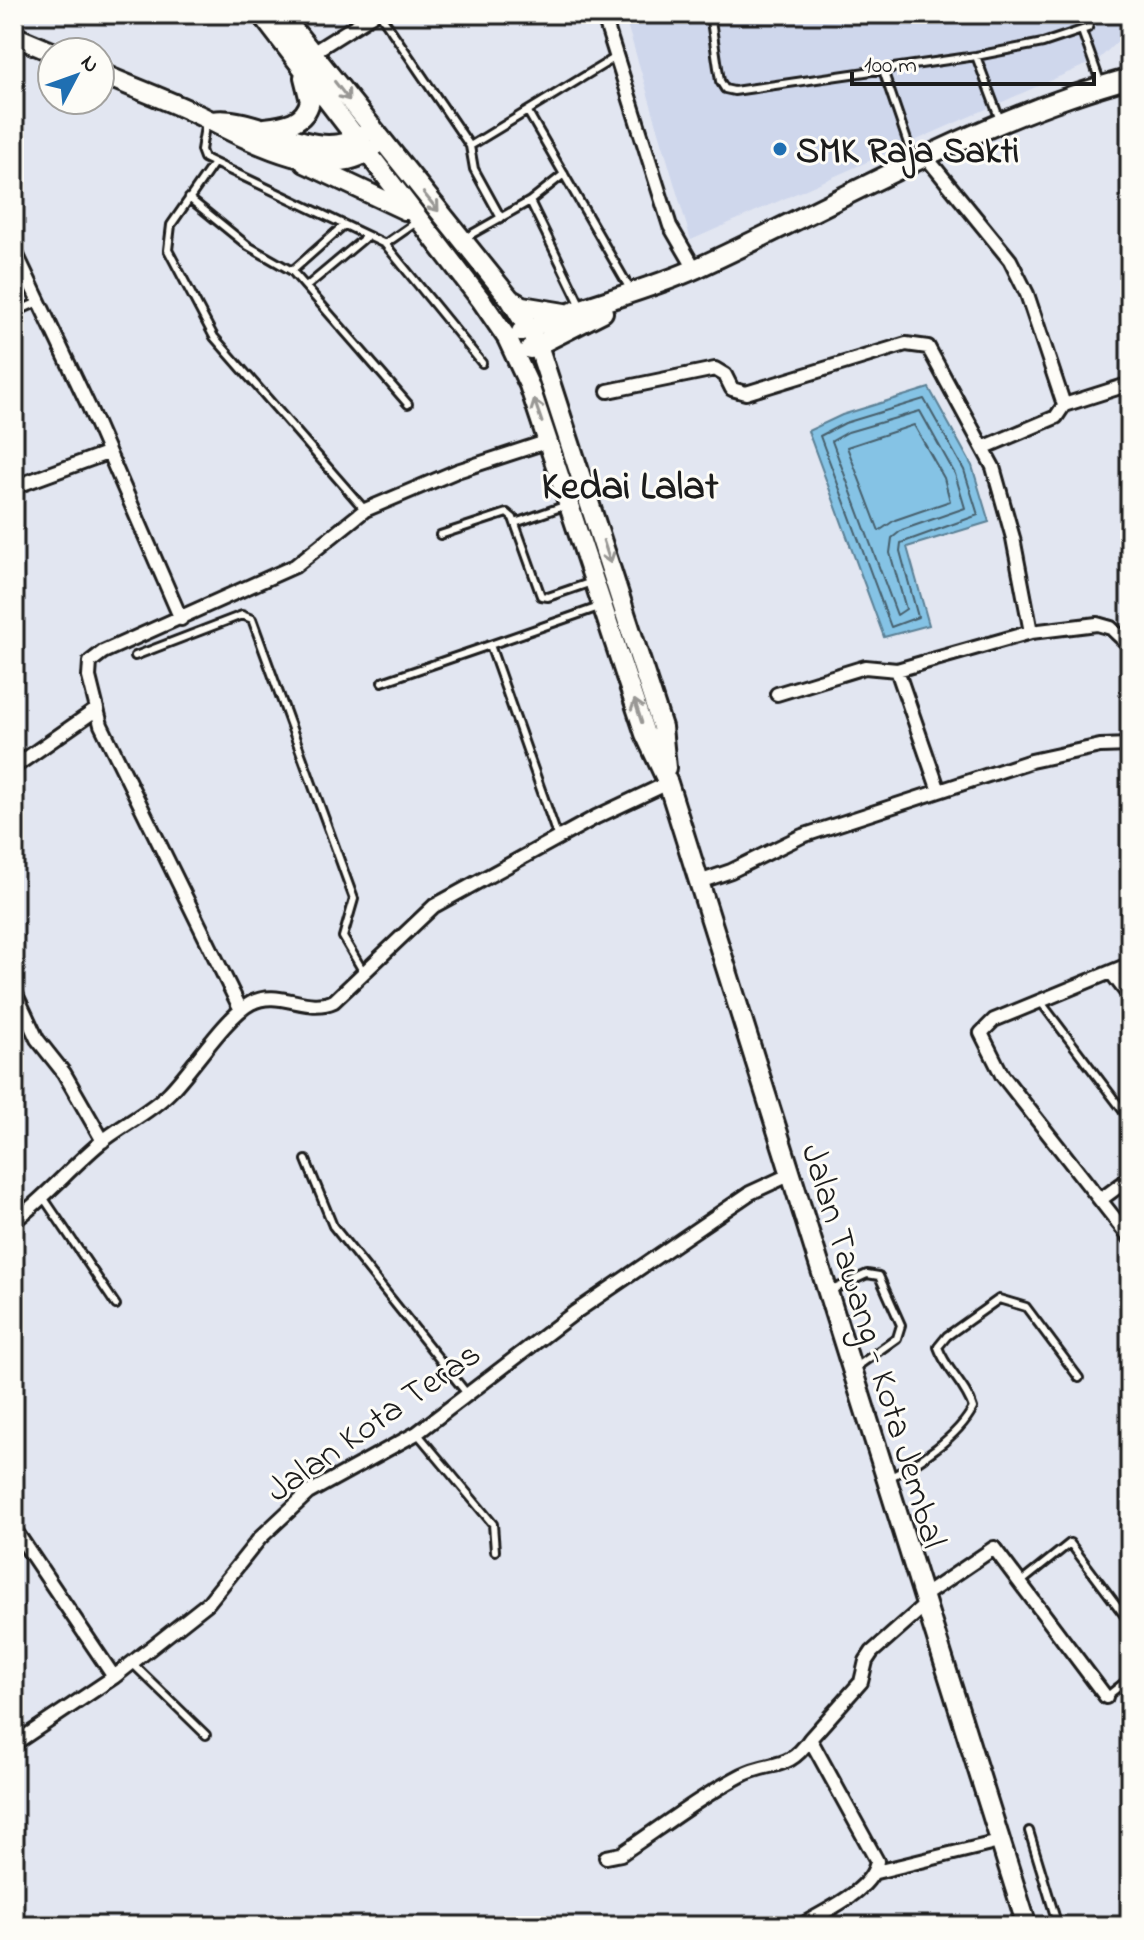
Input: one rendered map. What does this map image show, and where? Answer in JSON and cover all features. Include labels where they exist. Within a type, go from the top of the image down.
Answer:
[{"type":"main road","points":[[261,14],[306,60]]},
{"type":"main road","points":[[263,129],[293,123],[308,109],[310,101],[306,60],[281,14]]},
{"type":"main road","points":[[14,36],[36,45]]},
{"type":"main road","name":"Jalan Tawang - Kota Jembal","points":[[306,60],[377,135],[510,299],[534,336],[548,371],[662,727],[668,783]]},
{"type":"main road","name":"Jalan Tawang - Kota Jembal","points":[[306,60],[360,147],[507,338],[517,356],[549,441],[645,734],[668,783],[1027,1926]]},
{"type":"main road","points":[[507,338],[534,336],[695,269],[921,160],[1002,125],[1130,78]]},
{"type":"main road","points":[[116,80],[209,120],[229,133],[296,158],[415,217]]},
{"type":"main road","points":[[209,120],[224,120],[328,145],[360,147]]},
{"type":"main road","points":[[296,158],[341,160],[377,135]]},
{"type":"main road","points":[[510,299],[556,313],[581,315]]},
{"type":"main road","points":[[548,371],[581,315]]},
{"type":"main road","points":[[517,356],[534,336]]},
{"type":"street","points":[[306,60],[377,14]]},
{"type":"street","points":[[603,14],[670,226],[695,269]]},
{"type":"street","points":[[921,160],[986,226],[1010,260],[1027,294],[1064,405],[1061,413],[1051,419],[985,447]]},
{"type":"street","points":[[14,249],[41,300],[181,619]]},
{"type":"street","points":[[608,391],[715,369],[725,375],[732,389],[746,393],[919,343],[928,347],[985,447],[1013,538],[1031,632]]},
{"type":"street","points":[[1064,405],[1130,384]]},
{"type":"street","points":[[241,1010],[101,725],[90,662],[103,652],[295,566],[365,510],[457,471],[549,441]]},
{"type":"street","points":[[14,487],[107,453]]},
{"type":"street","points":[[777,694],[865,667],[897,670],[1031,632],[1097,624],[1111,628],[1130,646]]},
{"type":"street","points":[[897,670],[939,791]]},
{"type":"street","points":[[14,767],[97,709]]},
{"type":"street","points":[[699,882],[731,871],[802,836],[1031,761],[1100,746],[1130,745]]},
{"type":"street","points":[[16,1215],[43,1197],[103,1141],[166,1097],[241,1010],[266,998],[322,1007],[365,974],[434,906],[558,838],[668,783]]},
{"type":"street","points":[[1130,964],[994,1020],[981,1033],[1002,1075],[1130,1238]]},
{"type":"street","points":[[1111,972],[1130,997]]},
{"type":"street","points":[[14,990],[37,1039],[64,1073],[103,1141]]},
{"type":"street","name":"Jalan Kota Teras","points":[[14,1744],[114,1677],[208,1603],[260,1538],[308,1493],[417,1433],[574,1313],[750,1193],[789,1175]]},
{"type":"street","points":[[1100,1200],[1130,1178]]},
{"type":"street","points":[[17,1533],[114,1677]]},
{"type":"street","points":[[606,1857],[621,1854],[742,1775],[783,1765],[802,1751],[861,1682],[866,1661],[872,1652],[923,1601],[994,1548],[1106,1697]]},
{"type":"street","points":[[810,1739],[873,1849],[877,1861],[876,1872]]},
{"type":"street","points":[[800,1926],[862,1886],[876,1872],[999,1842]]},
{"type":"lane","points":[[377,14],[470,146],[474,169],[501,218]]},
{"type":"lane","points":[[710,14],[720,81],[729,91],[976,56],[1082,31],[1091,25],[1092,14]]},
{"type":"lane","points":[[1082,31],[1102,87]]},
{"type":"lane","points":[[976,56],[1002,125]]},
{"type":"lane","points":[[470,146],[616,57]]},
{"type":"lane","points":[[883,70],[921,160]]},
{"type":"lane","points":[[528,112],[633,294]]},
{"type":"lane","points":[[209,120],[201,150],[204,158],[385,244],[482,363]]},
{"type":"lane","points":[[214,163],[171,225],[168,250],[214,337],[365,510]]},
{"type":"lane","points":[[462,239],[530,201],[564,174]]},
{"type":"lane","points":[[189,198],[248,246],[292,271],[408,404]]},
{"type":"lane","points":[[530,201],[581,315]]},
{"type":"lane","points":[[385,244],[415,217]]},
{"type":"lane","points":[[292,271],[344,225]]},
{"type":"lane","points":[[306,287],[367,236]]},
{"type":"lane","points":[[14,313],[41,300]]},
{"type":"lane","points":[[515,523],[570,504]]},
{"type":"lane","points":[[440,535],[504,513],[511,515],[541,596],[548,597],[595,581]]},
{"type":"lane","points":[[382,682],[603,605]]},
{"type":"lane","points":[[201,610],[206,629]]},
{"type":"lane","points":[[135,656],[242,615],[252,619],[354,899],[343,937],[365,974]]},
{"type":"lane","points":[[490,645],[558,838]]},
{"type":"lane","points":[[1040,1001],[1130,1120]]},
{"type":"lane","points":[[306,1160],[333,1226],[468,1395]]},
{"type":"lane","points":[[43,1197],[116,1305]]},
{"type":"lane","points":[[827,1293],[873,1273],[879,1276],[901,1325],[897,1338],[852,1370]]},
{"type":"lane","points":[[886,1479],[931,1451],[968,1418],[973,1408],[970,1398],[943,1360],[938,1347],[947,1336],[999,1299],[1026,1307],[1079,1378]]},
{"type":"lane","points":[[417,1433],[493,1524],[495,1551]]},
{"type":"lane","points":[[1020,1583],[1070,1543],[1130,1623]]},
{"type":"lane","points":[[132,1663],[206,1735]]},
{"type":"lane","points":[[1106,1697],[1130,1678]]},
{"type":"lane","points":[[1029,1831],[1058,1926]]},
{"type":"shaded area","name":"SMK Raja Sakti","points":[[624,14],[1130,14],[1130,29],[1099,59],[691,240]]},
{"type":"water","points":[[929,388],[972,466],[989,522],[907,547],[929,625],[884,637],[808,431],[842,415]]},
{"type":"place","name":"SMK Raja Sakti","points":[[780,149]]},
{"type":"district","name":"Kedai Lalat","points":[[630,484]]}]
